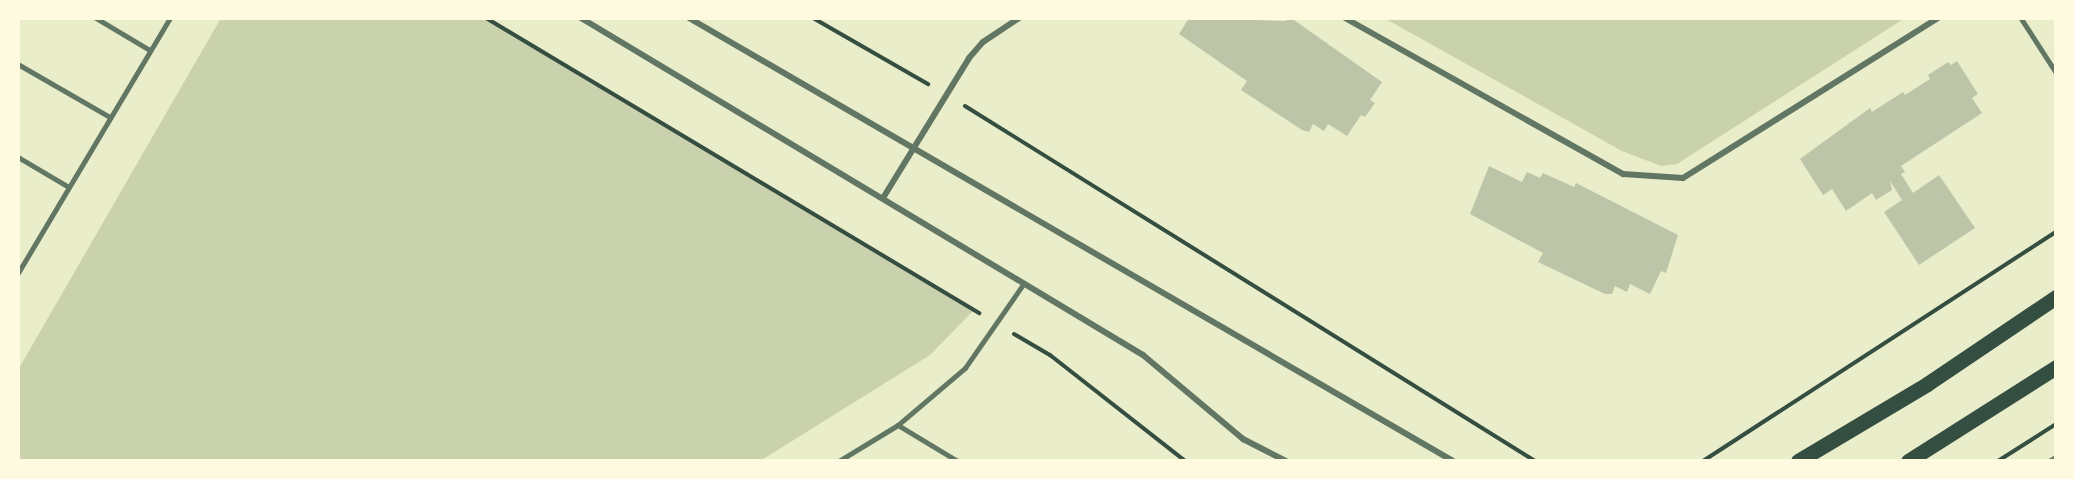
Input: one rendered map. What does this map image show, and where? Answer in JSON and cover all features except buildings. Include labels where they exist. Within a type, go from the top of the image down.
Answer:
[{"type":"main road","points":[[1798,461],[1927,384],[2056,297]]},
{"type":"main road","points":[[1908,461],[2056,367]]},
{"type":"street","points":[[582,18],[1143,356],[1243,439],[1286,461]]},
{"type":"street","points":[[689,18],[911,149],[1453,461]]},
{"type":"street","points":[[883,198],[911,149],[976,50],[1019,18]]},
{"type":"street","points":[[1345,18],[1623,174],[1683,178],[1938,18]]},
{"type":"lane","points":[[96,18],[150,50]]},
{"type":"lane","points":[[18,273],[170,18]]},
{"type":"lane","points":[[2021,18],[2056,72]]},
{"type":"lane","points":[[18,64],[110,117]]},
{"type":"lane","points":[[18,157],[69,187]]},
{"type":"lane","points":[[18,256],[26,261]]},
{"type":"lane","points":[[838,461],[898,425],[965,369],[1024,283]]},
{"type":"lane","points":[[898,425],[958,461]]},
{"type":"lane","points":[[2049,461],[2056,456]]},
{"type":"path","points":[[486,18],[1050,355],[1185,461]]},
{"type":"path","points":[[813,18],[946,94],[1535,461]]},
{"type":"path","points":[[1703,461],[2056,232]]},
{"type":"path","points":[[1998,461],[2056,424]]},
{"type":"green space","points":[[221,18],[486,18],[974,310],[930,355],[760,461],[18,461],[18,370]]},
{"type":"green space","points":[[1384,18],[1905,18],[1677,164],[1661,166],[1622,151]]}]
